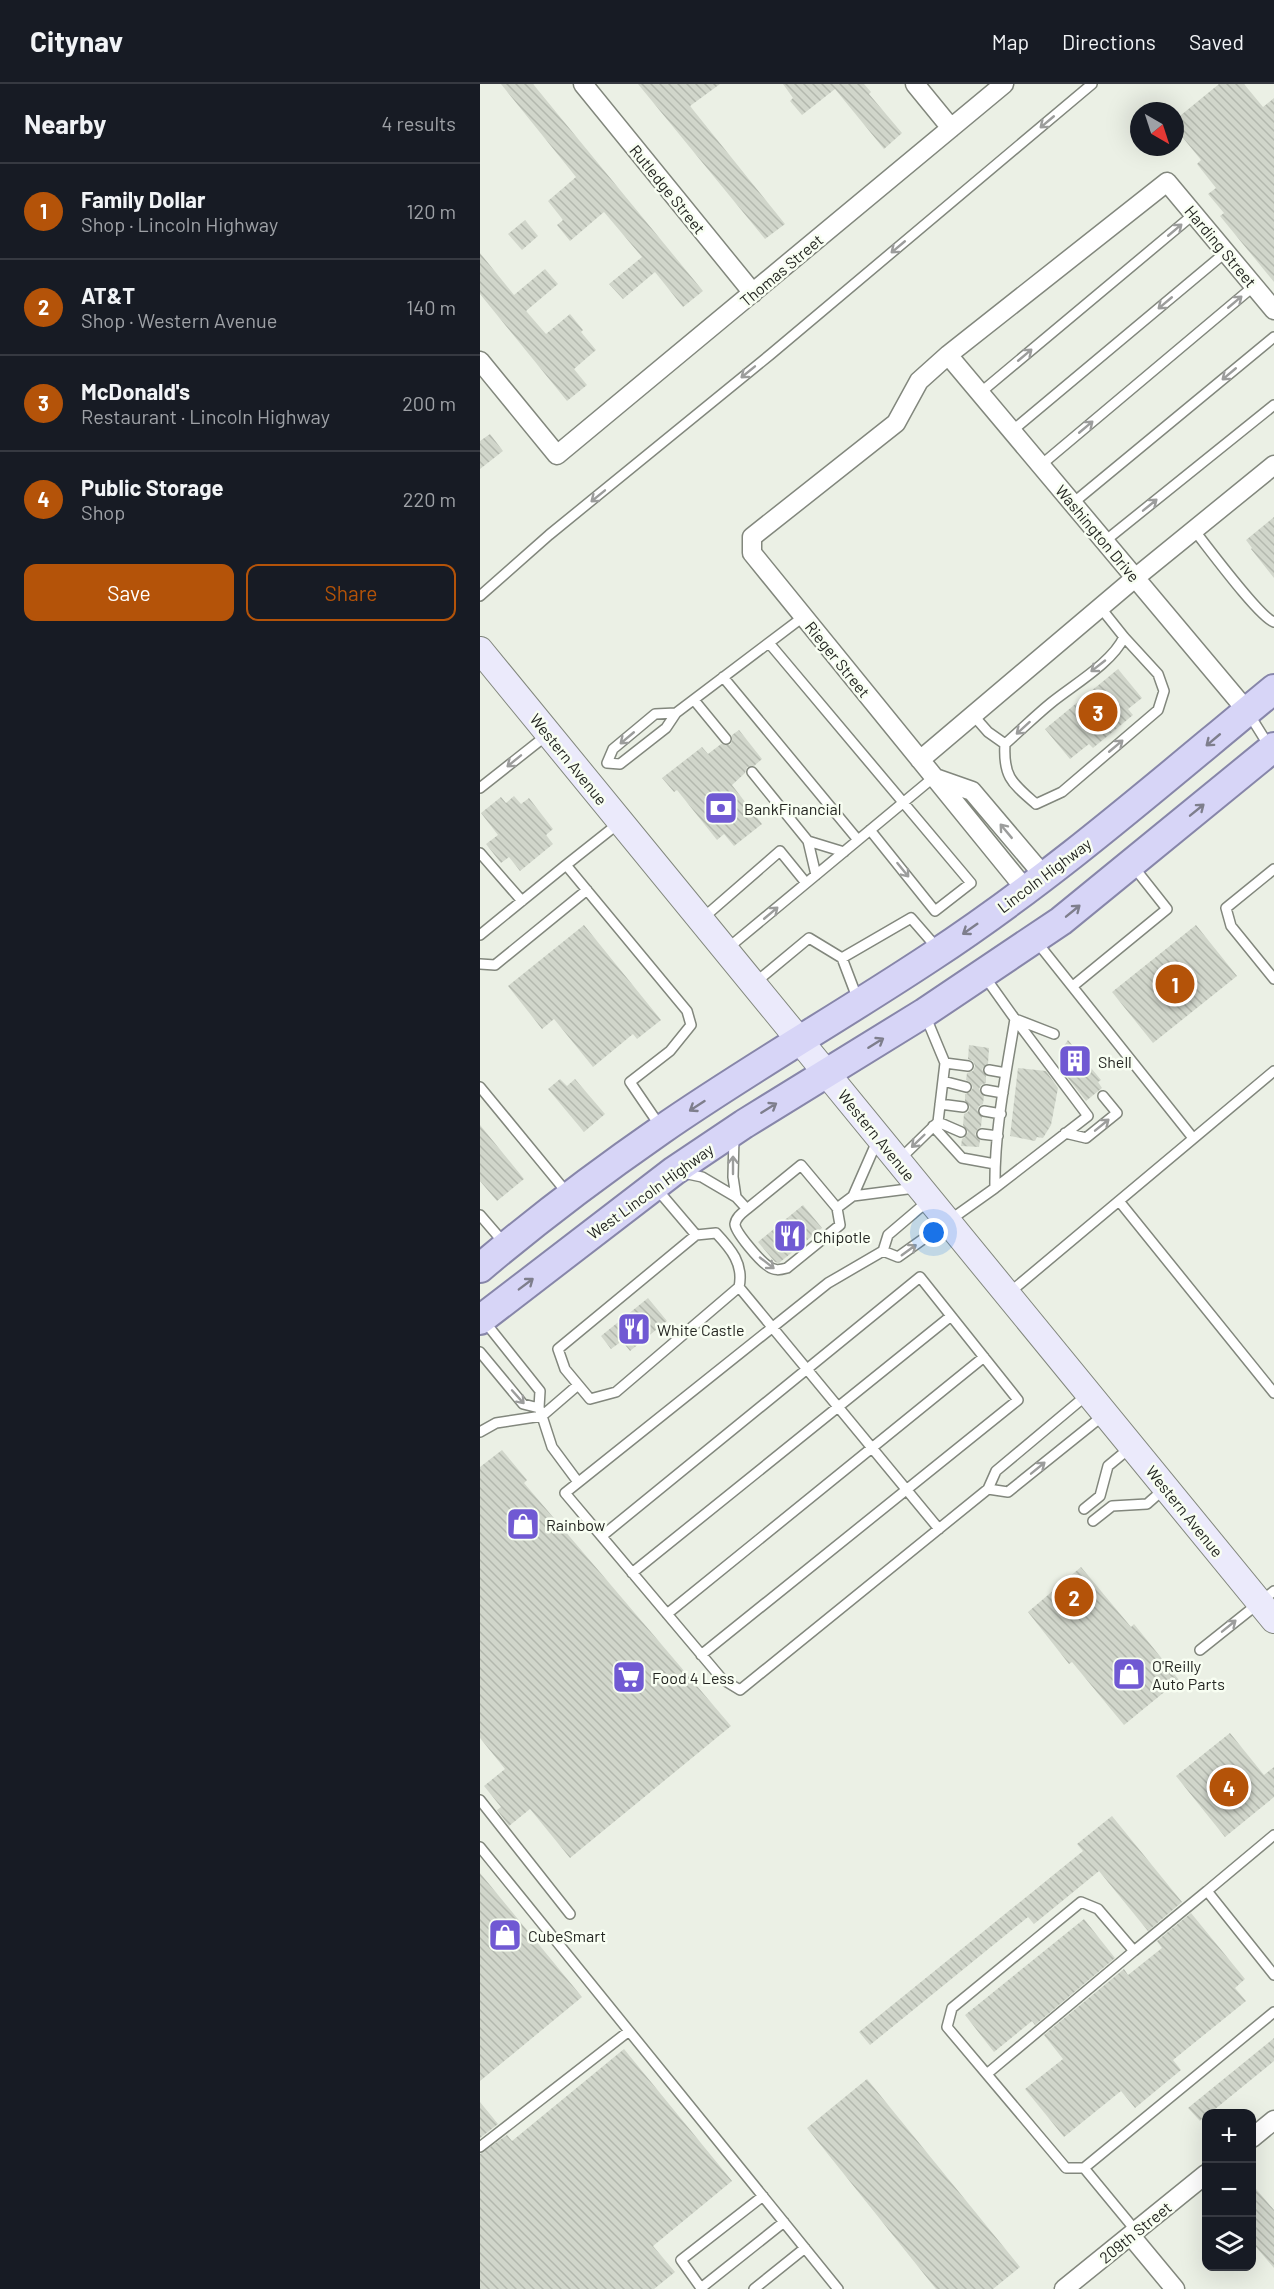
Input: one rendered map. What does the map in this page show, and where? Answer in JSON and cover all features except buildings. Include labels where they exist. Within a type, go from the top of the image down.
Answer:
[{"type":"main road","name":"Western Avenue","points":[[484,661],[548,733],[597,771],[621,822],[1131,1446],[1269,1605]]},
{"type":"main road","name":"Lincoln Highway","points":[[799,1040],[939,951],[1035,883],[1154,790],[1274,689]]},
{"type":"main road","points":[[826,1073],[924,1013],[1035,939],[1273,750]]},
{"type":"main road","points":[[480,1268],[570,1196],[662,1129],[799,1040]]},
{"type":"main road","name":"West Lincoln Highway","points":[[481,1319],[664,1179],[734,1131],[826,1073]]},
{"type":"street","name":"Rutledge Street","points":[[583,84],[753,293]]},
{"type":"street","points":[[915,84],[951,128]]},
{"type":"street","name":"Thomas Street","points":[[480,361],[557,455],[1004,84]]},
{"type":"street","name":"Harding Street","points":[[948,355],[1167,182],[1274,310]]},
{"type":"street","name":"Washington Drive","points":[[948,355],[1247,711]]},
{"type":"street","name":"Rieger Street","points":[[934,777],[752,553],[752,537],[896,423],[919,381],[948,355]]},
{"type":"street","points":[[920,760],[1100,607],[1274,465]]},
{"type":"street","points":[[934,777],[972,791],[1035,883]]},
{"type":"street","points":[[1256,2134],[1274,2120]]},
{"type":"street","name":"209th Street","points":[[1064,2289],[1202,2177]]},
{"type":"street","points":[[1134,2233],[1175,2289]]},
{"type":"lane","points":[[480,596],[549,535],[771,354],[1092,84]]},
{"type":"lane","points":[[980,393],[1194,214]]},
{"type":"lane","points":[[1012,431],[1226,252]]},
{"type":"lane","points":[[1041,465],[1254,286]]},
{"type":"lane","points":[[1073,503],[1274,337]]},
{"type":"lane","points":[[1105,542],[1274,405]]},
{"type":"lane","points":[[1194,530],[1255,606],[1270,621],[1274,622]]},
{"type":"lane","points":[[1100,607],[1158,674],[1164,691],[1158,710],[1062,792],[1036,804],[1012,784],[1004,762],[1005,744],[1048,705],[1108,659],[1124,637]]},
{"type":"lane","points":[[597,771],[620,764],[666,728],[676,713],[803,616]]},
{"type":"lane","points":[[769,643],[971,883],[935,911],[870,830]]},
{"type":"lane","points":[[723,677],[858,840]]},
{"type":"lane","points":[[694,699],[726,740]]},
{"type":"lane","points":[[1247,711],[1273,750]]},
{"type":"lane","points":[[597,771],[613,749],[655,714],[676,713]]},
{"type":"lane","points":[[973,715],[988,732],[1005,744]]},
{"type":"lane","points":[[480,788],[548,733]]},
{"type":"lane","points":[[752,772],[808,841],[816,875]]},
{"type":"lane","points":[[726,950],[934,777]]},
{"type":"lane","points":[[480,935],[621,822]]},
{"type":"lane","points":[[808,841],[844,852]]},
{"type":"lane","points":[[701,920],[780,851],[807,883]]},
{"type":"lane","points":[[480,853],[522,901]]},
{"type":"lane","points":[[1072,986],[1167,909],[1132,864]]},
{"type":"lane","points":[[566,865],[687,1011],[691,1025],[670,1051],[630,1082],[662,1129]]},
{"type":"lane","points":[[1274,869],[1226,908],[1232,926],[1274,979]]},
{"type":"lane","points":[[480,964],[495,965],[586,890]]},
{"type":"lane","points":[[842,958],[911,918],[939,951]]},
{"type":"lane","points":[[753,984],[809,938],[842,958],[859,1002]]},
{"type":"lane","points":[[1035,939],[1193,1138]]},
{"type":"lane","points":[[883,1251],[898,1257],[995,1188],[1088,1116],[983,974]]},
{"type":"lane","points":[[898,1161],[936,1124],[940,1104],[945,1064],[924,1013]]},
{"type":"lane","points":[[1015,1019],[1054,1034]]},
{"type":"lane","points":[[995,1188],[995,1164],[1003,1093],[1015,1019]]},
{"type":"lane","points":[[945,1064],[968,1066]]},
{"type":"lane","points":[[989,1070],[1006,1073]]},
{"type":"lane","points":[[1008,1295],[1274,1071]]},
{"type":"lane","points":[[943,1081],[966,1087]]},
{"type":"lane","points":[[480,1087],[570,1196]]},
{"type":"lane","points":[[986,1090],[1003,1093]]},
{"type":"lane","points":[[1065,1134],[1086,1138],[1117,1113],[1103,1096]]},
{"type":"lane","points":[[940,1104],[963,1107]]},
{"type":"lane","points":[[984,1111],[1001,1114]]},
{"type":"lane","points":[[936,1124],[961,1132]]},
{"type":"lane","points":[[936,1124],[962,1158],[995,1164]]},
{"type":"lane","points":[[734,1131],[733,1177],[736,1197]]},
{"type":"lane","points":[[982,1134],[998,1136]]},
{"type":"lane","points":[[837,1208],[853,1196],[879,1137]]},
{"type":"lane","points":[[801,1165],[837,1208],[840,1225],[787,1268],[778,1270],[769,1267],[738,1233],[735,1225],[737,1218],[747,1209],[801,1165]]},
{"type":"lane","points":[[696,1235],[664,1179],[702,1177],[736,1197],[747,1209]]},
{"type":"lane","points":[[853,1196],[925,1193]]},
{"type":"lane","points":[[925,1193],[888,1235],[883,1251],[828,1283],[566,1493],[722,1679],[740,1690],[988,1489],[996,1472],[1088,1394]]},
{"type":"lane","points":[[1119,1201],[1274,1393]]},
{"type":"lane","points":[[480,1215],[506,1246]]},
{"type":"lane","points":[[716,1233],[730,1248],[742,1273],[740,1287],[616,1392],[590,1399],[564,1369],[558,1349],[696,1235],[716,1233]]},
{"type":"lane","points":[[602,1536],[920,1277],[1018,1400],[701,1655]]},
{"type":"lane","points":[[740,1287],[939,1529]]},
{"type":"lane","points":[[632,1573],[951,1316]]},
{"type":"lane","points":[[481,1319],[540,1391],[541,1412],[552,1447],[578,1482]]},
{"type":"lane","points":[[480,1352],[523,1404],[541,1412]]},
{"type":"lane","points":[[667,1614],[984,1357]]},
{"type":"lane","points":[[480,1432],[496,1423],[541,1412],[578,1384]]},
{"type":"lane","points":[[988,1489],[1008,1492],[1105,1414]]},
{"type":"lane","points":[[1084,1509],[1100,1496],[1108,1466],[1131,1446]]},
{"type":"lane","points":[[1093,1521],[1112,1506],[1147,1504],[1166,1488]]},
{"type":"lane","points":[[1200,1650],[1269,1605]]},
{"type":"lane","points":[[480,1800],[570,1914]]},
{"type":"lane","points":[[987,2073],[1274,1835]]},
{"type":"lane","points":[[480,1847],[838,2289]]},
{"type":"lane","points":[[1207,1891],[1274,1975]]},
{"type":"lane","points":[[1134,1951],[1098,1909],[1081,1902],[952,2008],[947,2027],[1066,2168],[1084,2168],[1274,2012]]},
{"type":"lane","points":[[480,2147],[629,2031]]},
{"type":"lane","points":[[1084,2168],[1134,2233]]},
{"type":"lane","points":[[763,2196],[681,2260],[701,2289],[784,2222]]},
{"type":"lane","points":[[754,2289],[805,2248]]},
{"type":"place","name":"McDonald's","points":[[1098,712]]},
{"type":"place","name":"BankFinancial","points":[[721,808]]},
{"type":"place","name":"Family Dollar","points":[[1175,984]]},
{"type":"place","name":"Shell","points":[[1075,1061]]},
{"type":"place","name":"Chipotle","points":[[790,1236]]},
{"type":"place","name":"White Castle","points":[[634,1329]]},
{"type":"place","name":"Rainbow","points":[[523,1524]]},
{"type":"place","name":"AT&T","points":[[1074,1597]]},
{"type":"place","name":"O'Reilly Auto Parts","points":[[1129,1674]]},
{"type":"place","name":"Food 4 Less","points":[[629,1677]]},
{"type":"place","name":"Public Storage","points":[[1229,1787]]},
{"type":"place","name":"CubeSmart","points":[[505,1935]]}]
